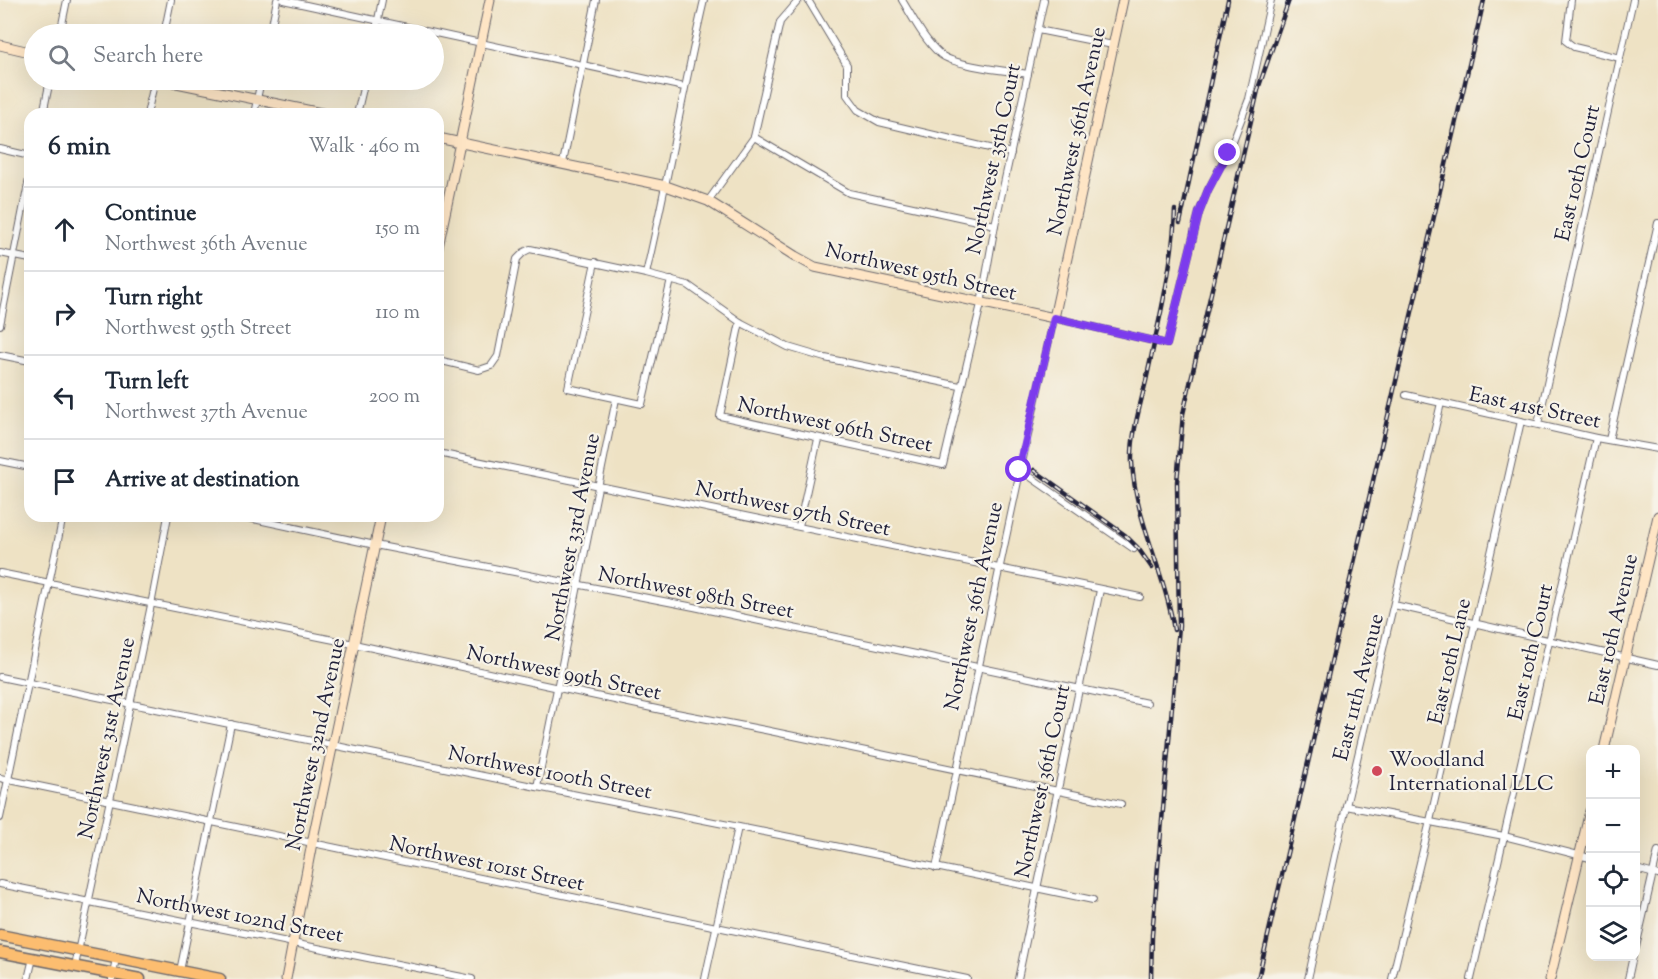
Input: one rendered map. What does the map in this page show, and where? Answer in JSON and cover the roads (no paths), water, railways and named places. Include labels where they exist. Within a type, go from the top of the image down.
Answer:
[{"type":"main road","points":[[0,935],[220,979]]},
{"type":"main road","points":[[0,952],[75,966],[112,976],[140,979]]},
{"type":"street","points":[[62,24],[67,0]]},
{"type":"street","points":[[166,24],[171,0]]},
{"type":"street","points":[[272,24],[277,0]]},
{"type":"street","points":[[283,0],[392,24]]},
{"type":"street","points":[[377,24],[382,0]]},
{"type":"street","points":[[444,217],[490,0]]},
{"type":"street","points":[[563,163],[596,0]]},
{"type":"street","points":[[646,274],[704,0]]},
{"type":"street","points":[[708,201],[754,137],[780,22],[799,0]]},
{"type":"street","points":[[808,0],[847,64],[847,95],[858,110],[879,122],[1011,153]]},
{"type":"street","points":[[902,0],[928,42],[942,56],[966,63],[1028,74]]},
{"type":"street","name":"Northwest 35th Court","points":[[943,465],[981,304],[995,225],[1038,30],[1042,0]]},
{"type":"street","name":"Northwest 36th Avenue","points":[[936,868],[1019,470],[1123,0]]},
{"type":"street","name":"Northwest 95th Street","points":[[444,139],[666,186],[708,201],[815,267],[1167,344],[1199,213],[1208,190],[1228,153],[1249,99],[1271,0]]},
{"type":"street","points":[[1571,0],[1566,41],[1574,46],[1620,58]]},
{"type":"street","name":"East 10th Court","points":[[1538,424],[1633,0]]},
{"type":"street","points":[[1038,30],[1113,45]]},
{"type":"street","points":[[444,35],[684,87]]},
{"type":"street","points":[[0,45],[24,51]]},
{"type":"street","points":[[44,108],[48,90]]},
{"type":"street","points":[[148,108],[153,90]]},
{"type":"street","points":[[210,90],[296,108]]},
{"type":"street","points":[[255,108],[259,90]]},
{"type":"street","points":[[358,108],[363,90]]},
{"type":"street","points":[[754,137],[849,193],[995,225]]},
{"type":"street","points":[[0,149],[24,155]]},
{"type":"street","points":[[0,325],[24,205]]},
{"type":"street","points":[[1609,440],[1658,223]]},
{"type":"street","points":[[444,361],[479,370],[491,366],[498,356],[517,259],[530,249],[688,285],[740,322],[797,350],[960,386]]},
{"type":"street","points":[[0,253],[24,258]]},
{"type":"street","points":[[595,262],[568,388],[642,404],[671,280]]},
{"type":"street","name":"Northwest 96th Street","points":[[740,322],[720,416],[943,465]]},
{"type":"street","points":[[0,355],[24,361]]},
{"type":"street","name":"East 41st Street","points":[[1406,395],[1596,438],[1658,449]]},
{"type":"street","name":"Northwest 33rd Avenue","points":[[537,787],[616,399]]},
{"type":"street","name":"East 11th Avenue","points":[[1308,979],[1346,806],[1441,404]]},
{"type":"street","name":"East 10th Lane","points":[[1392,979],[1521,421]]},
{"type":"street","name":"East 10th Court","points":[[1471,979],[1596,438]]},
{"type":"street","points":[[799,526],[818,439]]},
{"type":"street","name":"Northwest 97th Street","points":[[444,454],[1140,597]]},
{"type":"street","points":[[0,461],[24,466]]},
{"type":"street","points":[[1019,470],[1134,549]]},
{"type":"street","name":"East 10th Avenue","points":[[1605,745],[1658,516]]},
{"type":"street","points":[[0,818],[62,522]]},
{"type":"street","name":"Northwest 31st Avenue","points":[[75,966],[167,522]]},
{"type":"street","name":"Northwest 98th Street","points":[[267,522],[579,586],[694,607],[1147,703]]},
{"type":"street","name":"Northwest 32nd Avenue","points":[[286,979],[312,843],[380,522]]},
{"type":"street","name":"Northwest 99th Street","points":[[0,573],[354,644],[666,711],[1121,804]]},
{"type":"street","name":"Northwest 36th Court","points":[[1018,979],[1100,590]]},
{"type":"street","points":[[1394,605],[1658,665]]},
{"type":"street","name":"Northwest 100th Street","points":[[0,677],[1093,900]]},
{"type":"street","points":[[180,971],[231,724]]},
{"type":"street","name":"Northwest 101st Street","points":[[0,778],[967,979]]},
{"type":"street","points":[[1346,806],[1504,836],[1586,857],[1550,979]]},
{"type":"street","points":[[705,979],[738,827]]},
{"type":"street","points":[[1640,929],[1655,874],[1658,851]]},
{"type":"street","points":[[1640,870],[1655,874]]},
{"type":"street","name":"Northwest 102nd Street","points":[[0,884],[472,979]]},
{"type":"street","points":[[28,979],[33,958]]},
{"type":"street","points":[[112,976],[116,958]]},
{"type":"street","points":[[1628,979],[1632,961]]},
{"type":"railway","points":[[1180,223],[1228,0]]},
{"type":"railway","points":[[1151,979],[1152,935],[1179,626],[1177,482],[1183,414],[1259,86],[1289,0]]},
{"type":"railway","points":[[1258,979],[1484,0]]},
{"type":"railway","points":[[1174,630],[1164,587],[1144,525],[1134,483],[1132,462],[1136,421],[1168,275],[1175,210]]},
{"type":"railway","points":[[1034,470],[1125,535],[1138,548],[1152,568]]},
{"type":"place","name":"Woodland International LLC","points":[[1377,771]]}]
